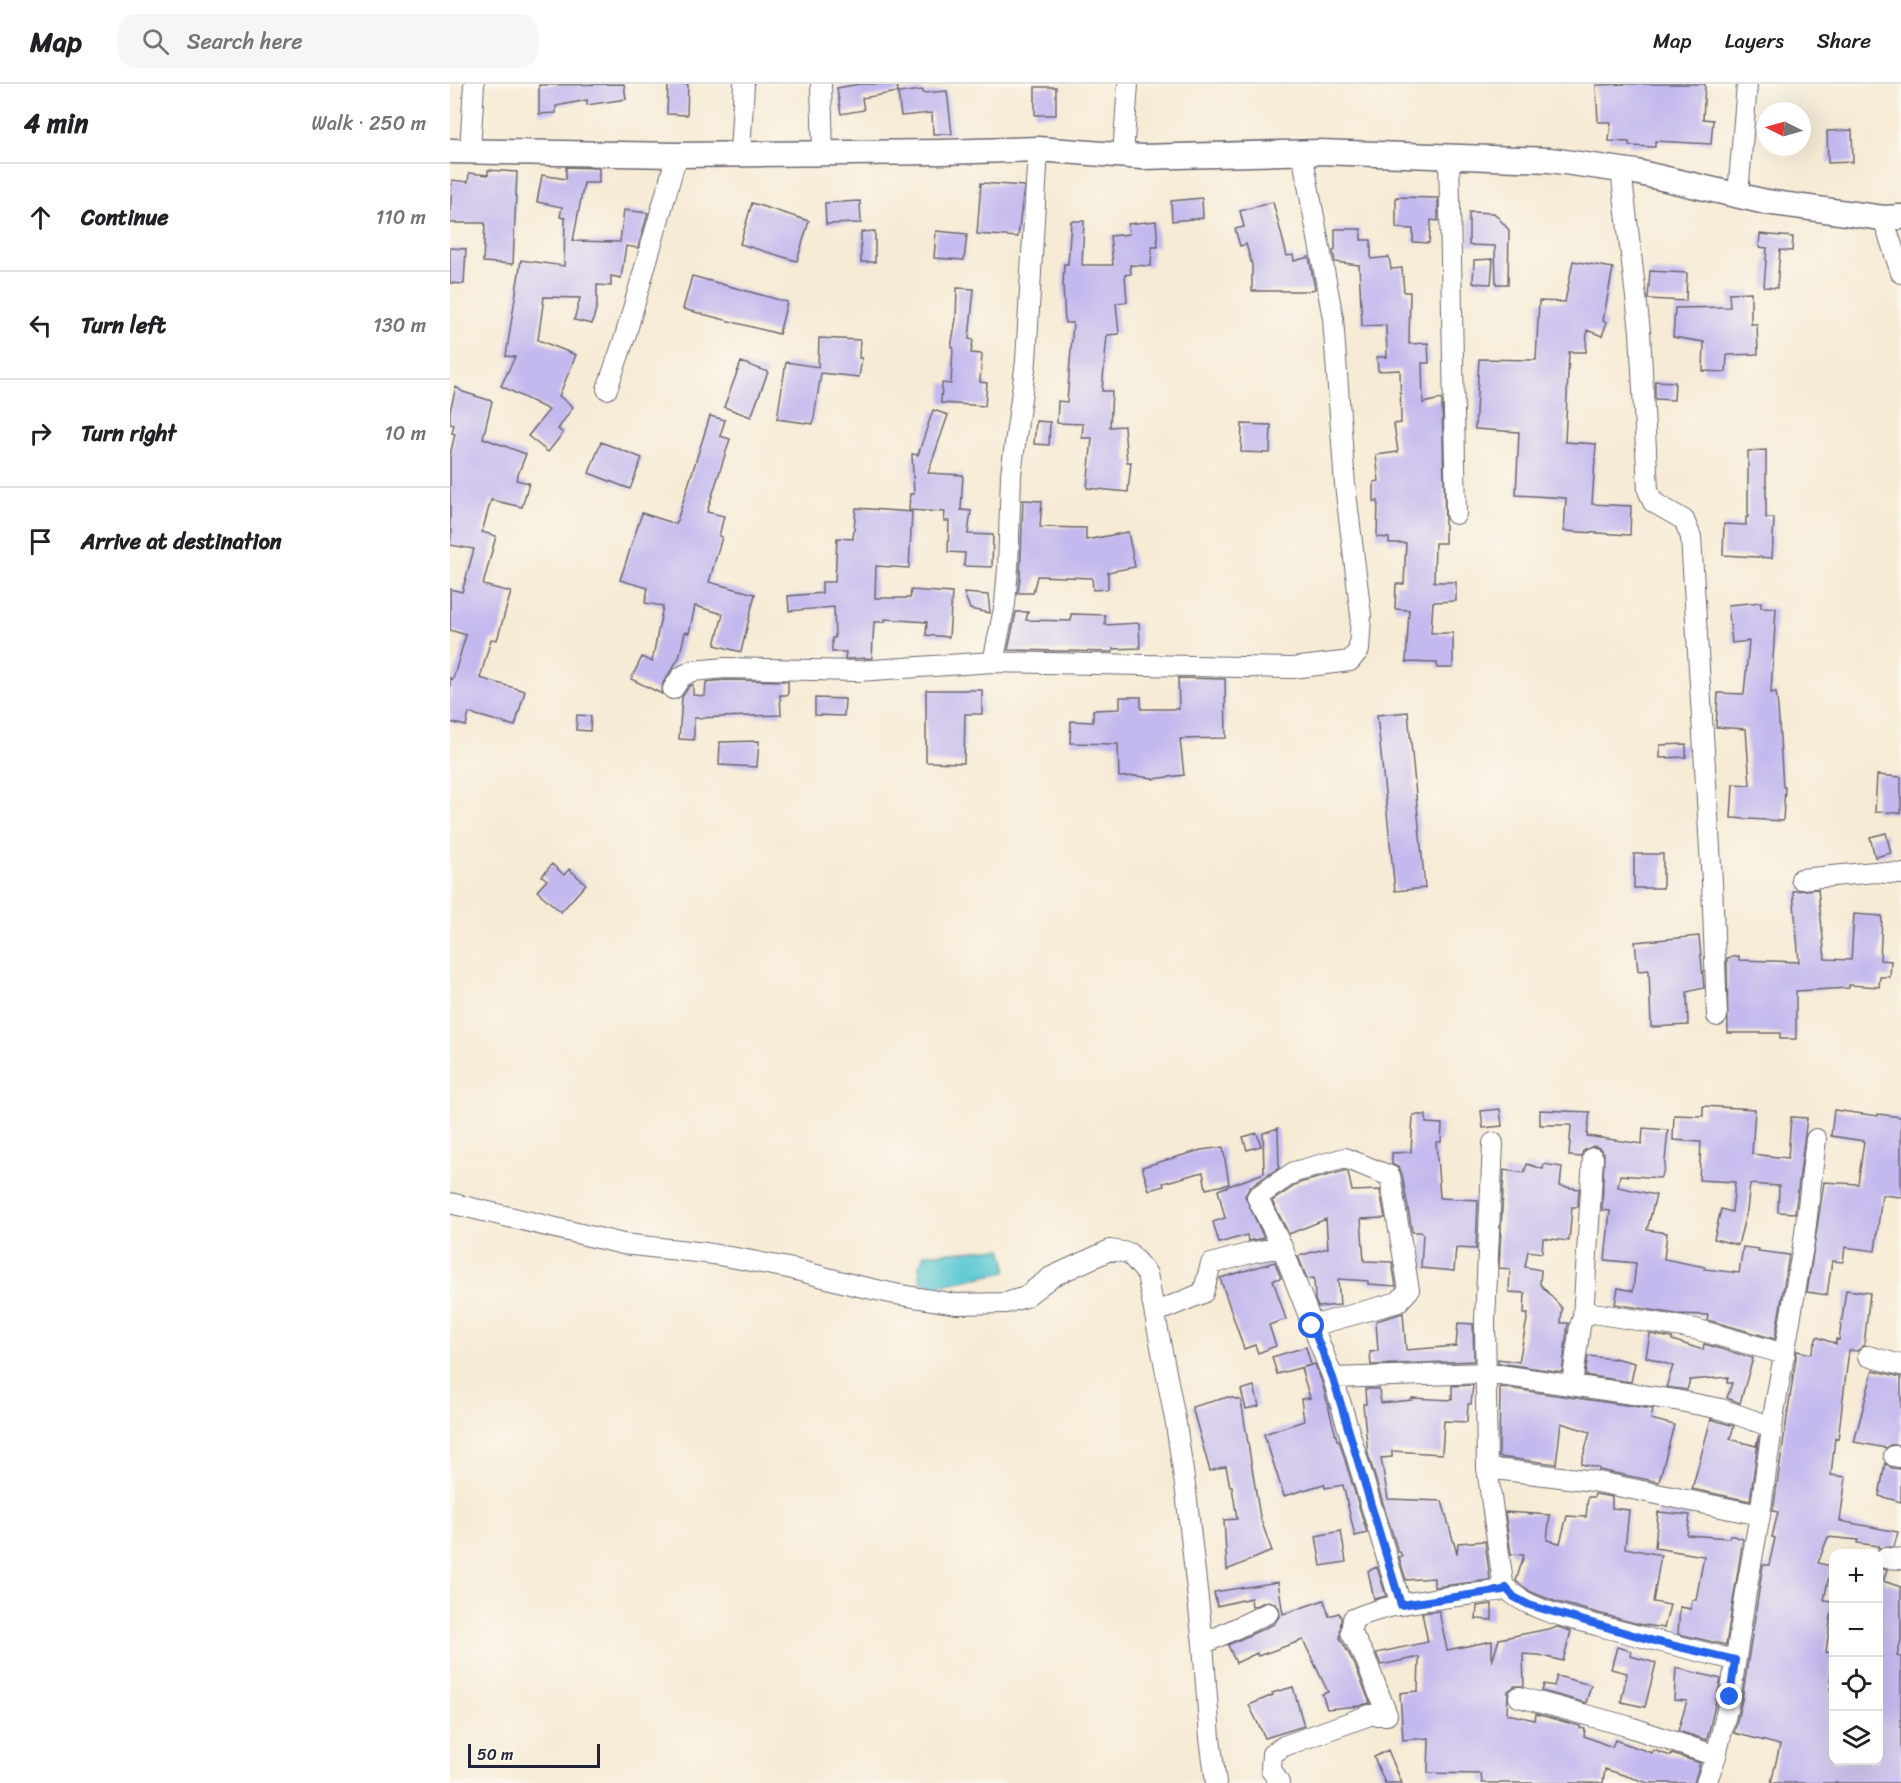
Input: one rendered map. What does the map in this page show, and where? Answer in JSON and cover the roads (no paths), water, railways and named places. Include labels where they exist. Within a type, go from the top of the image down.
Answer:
[{"type":"street","points":[[474,84],[460,151],[677,155],[1038,149],[1122,156],[1302,153],[1550,160],[1620,170],[1766,202],[1892,217],[1901,273]]},
{"type":"street","points":[[740,153],[744,84]]},
{"type":"street","points":[[821,84],[823,153]]},
{"type":"street","points":[[1122,156],[1128,84]]},
{"type":"street","points":[[1738,195],[1747,84]]},
{"type":"street","points":[[993,662],[1005,604],[1011,474],[1026,361],[1038,149]]},
{"type":"street","points":[[673,689],[681,677],[692,671],[714,669],[858,671],[993,662],[1293,668],[1350,661],[1359,650],[1361,615],[1345,485],[1333,318],[1302,153]]},
{"type":"street","points":[[607,389],[625,337],[677,155]]},
{"type":"street","points":[[1449,156],[1456,514]]},
{"type":"street","points":[[1620,170],[1641,331],[1648,490],[1653,502],[1684,520],[1691,537],[1712,882],[1717,1016]]},
{"type":"street","points":[[1801,879],[1875,872],[1901,874]]},
{"type":"street","points":[[1706,1783],[1716,1756],[1730,1697],[1804,1241],[1816,1139]]},
{"type":"street","points":[[1493,1143],[1485,1320],[1487,1468],[1503,1590]]},
{"type":"street","points":[[1312,1326],[1398,1302],[1408,1290],[1390,1176],[1345,1158],[1294,1172],[1257,1197],[1282,1247],[1312,1326],[1333,1378],[1401,1605]]},
{"type":"street","points":[[1572,1385],[1583,1317],[1593,1158]]},
{"type":"street","points":[[450,1203],[623,1244],[736,1258],[802,1271],[874,1290],[956,1304],[1006,1303],[1025,1297],[1051,1277],[1110,1250],[1129,1253],[1148,1274],[1186,1492],[1216,1783]]},
{"type":"street","points":[[1156,1312],[1203,1293],[1211,1264],[1282,1247]]},
{"type":"street","points":[[1583,1317],[1593,1313],[1695,1329],[1785,1354]]},
{"type":"street","points":[[1868,1356],[1901,1365]]},
{"type":"street","points":[[1333,1378],[1486,1373],[1721,1409],[1772,1427]]},
{"type":"street","points":[[1487,1468],[1593,1480],[1760,1515]]},
{"type":"street","points":[[1279,1783],[1271,1769],[1272,1754],[1284,1746],[1370,1715],[1387,1715],[1366,1660],[1351,1632],[1353,1619],[1363,1615],[1401,1605],[1506,1588],[1514,1597],[1529,1605],[1658,1642],[1735,1660]]},
{"type":"street","points":[[1203,1644],[1268,1613]]},
{"type":"street","points":[[1519,1697],[1627,1726],[1716,1756]]},
{"type":"water","points":[[1002,1249],[1006,1272],[932,1287],[921,1282],[919,1266],[924,1254]]}]
